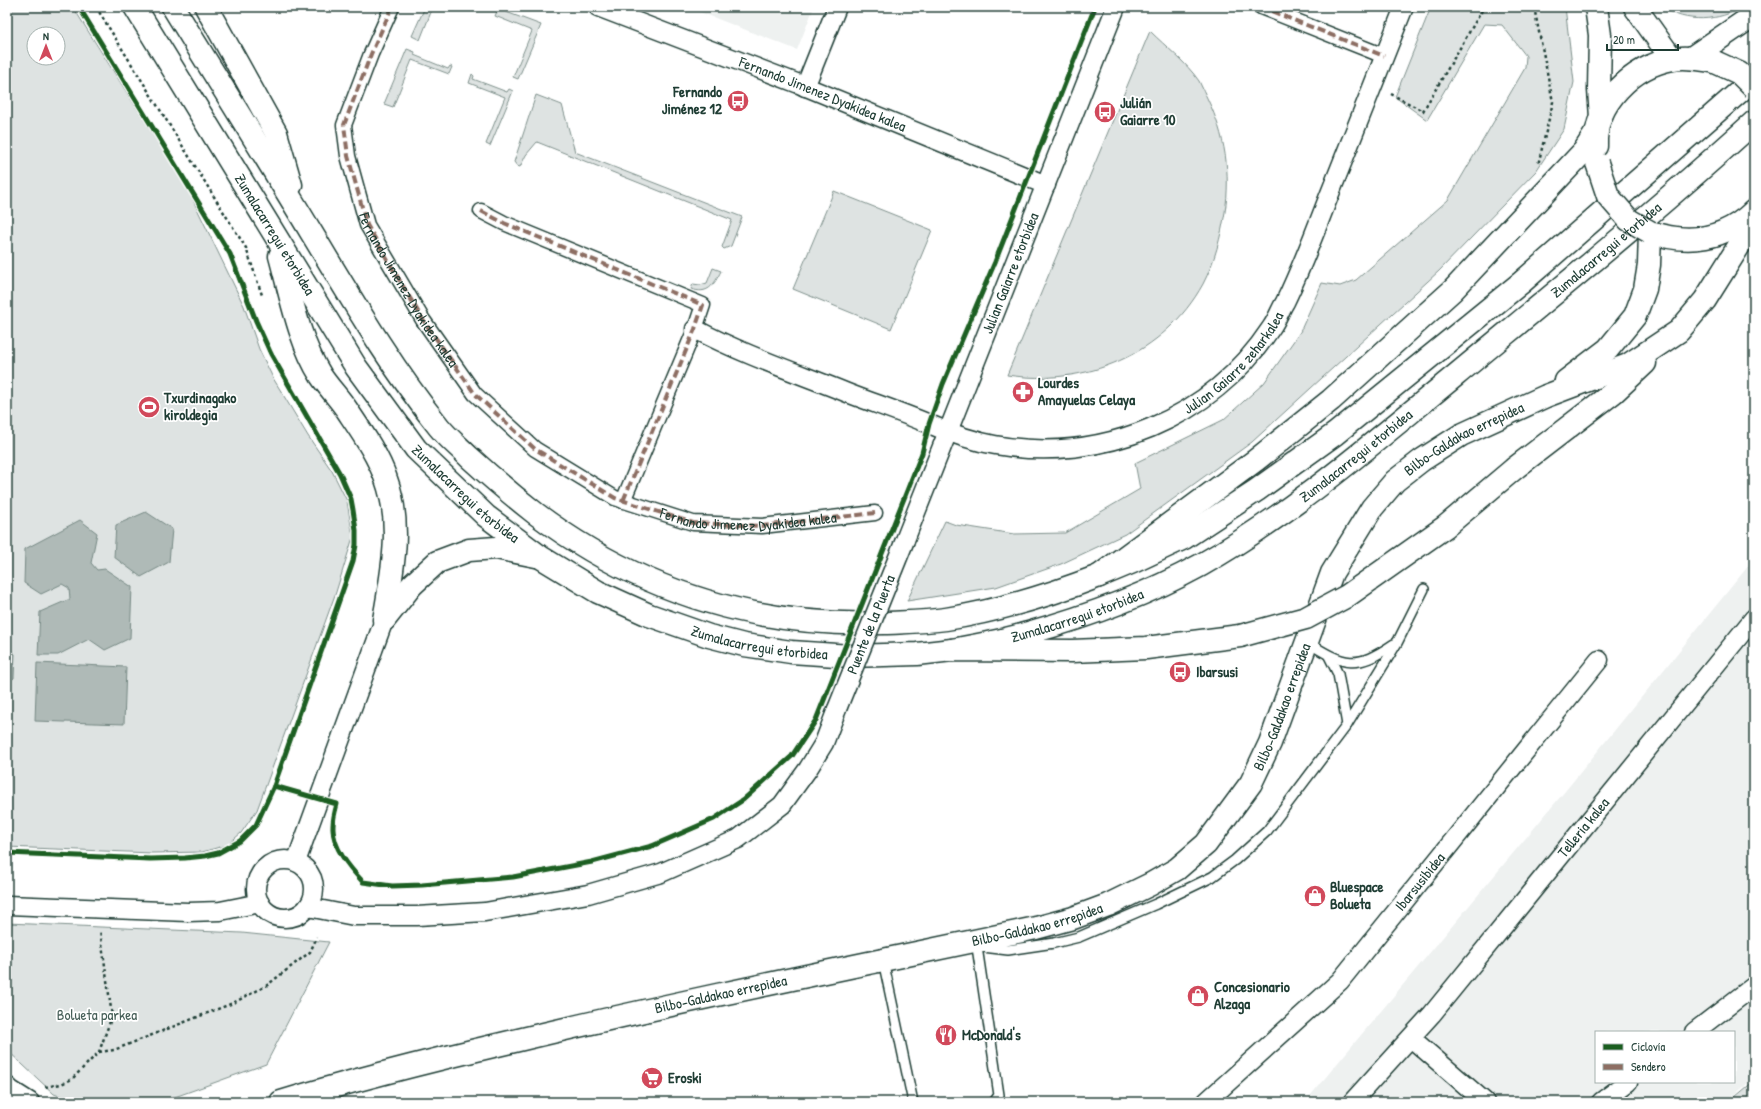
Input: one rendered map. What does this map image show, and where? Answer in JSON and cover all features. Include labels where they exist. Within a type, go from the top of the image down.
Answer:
[{"type":"main road","name":"Zumalacarregui etorbidea","points":[[135,7],[356,367],[416,449],[486,516],[542,558],[598,592],[649,615],[709,636],[744,645],[790,652],[851,656],[917,654],[952,650],[1026,634],[1082,616],[1148,590],[1200,565],[1246,537],[1330,478],[1599,257],[1754,122]]},
{"type":"main road","name":"Zumalacarregui etorbidea","points":[[173,7],[299,211],[382,350],[440,428],[506,492],[560,532],[612,564],[661,586],[718,605],[750,613],[794,620],[852,624],[915,622],[947,619],[1018,603],[1071,587],[1135,562],[1184,538],[1257,490],[1335,434],[1522,282],[1709,120],[1754,79]]},
{"type":"main road","points":[[206,7],[276,133],[299,211]]},
{"type":"main road","points":[[1596,7],[1600,35],[1599,124],[1595,144],[1597,163],[1608,196],[1629,220],[1650,232],[1680,240],[1705,238],[1736,226],[1754,212]]},
{"type":"main road","points":[[1634,7],[1682,58],[1715,62],[1739,73],[1754,88]]},
{"type":"main road","points":[[1099,576],[1256,460],[1354,379],[1453,290],[1584,151],[1613,94],[1628,79],[1654,64],[1682,58],[1754,15]]},
{"type":"main road","name":"Bilbo-Galdakao errepidea","points":[[285,1101],[371,1076],[554,1031],[1036,928],[1073,918],[1108,905],[1151,884],[1177,869],[1206,844],[1251,783],[1270,743],[1332,573],[1372,508],[1395,482],[1422,460],[1461,435],[1546,396],[1628,365],[1679,331],[1705,300],[1742,242],[1754,212]]},
{"type":"main road","points":[[271,228],[305,342],[321,376],[346,409],[386,478],[392,500],[396,528],[394,562],[384,620]]},
{"type":"main road","name":"Bilbo-Galdakao errepidea","points":[[1546,396],[1608,349],[1635,316],[1645,288],[1649,265],[1650,232]]},
{"type":"main road","points":[[952,650],[1072,651],[1139,648],[1240,636],[1306,618],[1347,596],[1445,527],[1515,468],[1614,392],[1679,331]]},
{"type":"main road","points":[[384,620],[412,585],[437,562],[469,550],[496,548],[542,558]]},
{"type":"street","name":"Fernando Jimenez Dyakidea kalea","points":[[392,7],[371,54],[344,125],[348,156],[368,225],[423,320],[475,394],[535,449],[614,498],[692,523],[762,526],[875,513]]},
{"type":"street","name":"Fernando Jimenez Dyakidea kalea","points":[[598,7],[805,87],[1046,185]]},
{"type":"street","points":[[805,87],[837,7]]},
{"type":"street","name":"Julian Gaiarre etorbidea","points":[[905,540],[1116,7]]},
{"type":"street","points":[[1261,7],[1384,56]]},
{"type":"street","points":[[1373,84],[1404,7]]},
{"type":"street","name":"Julian Gaiarre zeharkalea","points":[[948,432],[997,445],[1053,450],[1079,448],[1108,442],[1143,431],[1176,416],[1200,402],[1235,373],[1272,328],[1299,274],[1373,84]]},
{"type":"street","points":[[481,211],[504,223],[702,305],[623,501]]},
{"type":"street","points":[[694,328],[726,345],[948,432]]},
{"type":"street","name":"Puente de la Puerta","points":[[308,906],[354,916],[417,916],[485,912],[588,894],[661,873],[738,840],[782,805],[808,769],[824,743],[905,540]]},
{"type":"street","name":"Telleria kalea","points":[[1352,1102],[1432,1014],[1754,618]]},
{"type":"street","points":[[296,862],[384,620]]},
{"type":"street","name":"Ibarsusibidea","points":[[1206,1102],[1340,981],[1599,660]]},
{"type":"street","points":[[285,860],[296,862],[304,866],[314,881],[313,899],[299,914],[288,918],[272,914],[265,910],[260,903],[256,892],[258,880],[263,870],[273,863],[285,860]]},
{"type":"street","points":[[7,905],[188,912],[220,911],[260,903]]},
{"type":"street","points":[[1695,1031],[1754,986]]},
{"type":"street","points":[[1411,1038],[1486,1102]]},
{"type":"street","points":[[1601,1102],[1627,1083]]},
{"type":"street","points":[[7,1086],[30,1102]]},
{"type":"lane","points":[[955,945],[1008,950],[1066,941],[1156,904],[1212,877],[1235,860],[1267,831],[1286,809],[1347,725],[1397,643],[1424,588]]},
{"type":"lane","points":[[1306,642],[1329,656],[1352,663],[1366,660],[1397,643]]},
{"type":"lane","points":[[1329,656],[1338,674],[1347,725]]},
{"type":"lane","points":[[977,946],[1000,1095],[994,1102]]},
{"type":"lane","points":[[883,960],[913,1102]]},
{"type":"path","points":[[96,7],[246,248],[262,295]]},
{"type":"path","points":[[1373,84],[1423,110],[1484,7]]},
{"type":"path","points":[[1534,7],[1553,102],[1536,171]]},
{"type":"path","points":[[45,1087],[61,1084],[72,1079],[99,1052],[112,1016],[100,929]]},
{"type":"path","points":[[99,1052],[114,1050],[226,1006],[266,986],[310,952],[317,937]]},
{"type":"shaded area","points":[[687,7],[814,7],[797,50]]},
{"type":"shaded area","points":[[146,512],[172,529],[169,562],[141,577],[114,557],[116,525]]},
{"type":"shaded area","points":[[80,520],[97,533],[91,563],[97,570],[105,569],[132,587],[130,638],[105,650],[89,639],[58,655],[38,655],[40,612],[70,599],[69,588],[62,584],[41,594],[24,583],[25,549]]},
{"type":"shaded area","points":[[1754,559],[1754,1078],[1726,1102],[1305,1102],[1566,790]]},
{"type":"shaded area","points":[[7,648],[15,654],[14,678],[7,682]]},
{"type":"shaded area","points":[[37,663],[126,667],[124,724],[35,721]]},
{"type":"green space","name":"Txurdinagako kiroldegia","points":[[7,7],[73,7],[188,190],[244,306],[259,349],[273,378],[308,436],[332,471],[347,501],[353,537],[336,592],[257,810],[241,833],[227,845],[202,852],[152,853],[7,847]]},
{"type":"green space","points":[[425,7],[433,7],[420,40],[412,36]]},
{"type":"green space","points":[[1431,7],[1565,7],[1574,82],[1564,129],[1536,171],[1439,271],[1252,442],[1125,534],[1061,564],[996,587],[907,601],[945,521],[956,525],[1014,534],[1065,533],[1140,489],[1135,463],[1223,420],[1264,383],[1300,332],[1322,283],[1340,286],[1356,280],[1448,200],[1525,68],[1526,56],[1502,25],[1484,24],[1427,120],[1395,97]]},
{"type":"green space","points":[[1662,7],[1743,7],[1724,15],[1702,19],[1681,16]]},
{"type":"green space","points":[[498,9],[541,25],[518,79],[513,77],[532,31],[495,16]]},
{"type":"green space","points":[[1150,31],[1194,74],[1199,81],[1219,127],[1227,169],[1227,197],[1222,230],[1211,266],[1203,284],[1187,309],[1167,330],[1144,347],[1120,361],[1093,370],[1065,376],[1036,377],[1007,375]]},
{"type":"green space","points":[[407,49],[415,52],[414,55],[448,69],[450,66],[452,67],[449,74],[412,60],[393,107],[384,104]]},
{"type":"green space","points":[[472,74],[474,76],[473,79],[507,92],[509,89],[513,91],[490,146],[486,144],[505,97],[469,83]]},
{"type":"green space","points":[[536,95],[562,105],[575,152],[742,217],[731,246],[724,249],[722,247],[732,220],[537,142],[526,155],[520,167],[517,166],[514,162]]},
{"type":"green space","points":[[834,191],[932,230],[891,329],[793,289]]},
{"type":"green space","points":[[713,268],[721,271],[716,281],[710,288],[702,291],[691,289],[693,284],[700,285],[707,283]]},
{"type":"green space","name":"Bolueta parkea","points":[[7,923],[242,933],[329,942],[266,1064],[161,1102],[76,1102],[54,1094],[7,1050]]},
{"type":"green space","points":[[1754,1081],[1754,1102],[1729,1102]]},
{"type":"marked path","points":[[392,7],[371,54],[344,125],[348,156],[367,225],[423,320],[475,394],[535,449],[615,498],[693,523],[762,526],[875,513]]},
{"type":"marked path","points":[[1261,7],[1384,56]]},
{"type":"marked path","points":[[481,211],[504,223],[703,305],[695,329],[623,501]]},
{"type":"cycle path","points":[[79,7],[230,254],[256,321],[271,354],[340,474],[351,499],[356,530],[356,545],[353,561],[274,786]]},
{"type":"cycle path","points":[[7,853],[150,859],[185,858],[218,853],[240,841],[256,825],[274,786],[337,804],[333,823],[335,842],[342,856],[363,882],[392,886],[422,885],[513,877],[592,862],[652,846],[714,819],[743,800],[792,756],[816,720],[922,453],[929,424],[943,384],[995,262],[1095,7]]},
{"type":"place","name":"Fernando Jiménez 12","points":[[738,101]]},
{"type":"place","name":"Julián Gaiarre 10","points":[[1105,112]]},
{"type":"place","name":"Lourdes Amayuelas Celaya","points":[[1023,392]]},
{"type":"place","name":"Txurdinagako kiroldegia","points":[[149,407]]},
{"type":"place","name":"Ibarsusi","points":[[1180,672]]},
{"type":"place","name":"Bluespace Bolueta","points":[[1315,896]]},
{"type":"place","name":"Concesionario Alzaga","points":[[1198,996]]},
{"type":"place","name":"McDonald's","points":[[946,1035]]},
{"type":"place","name":"Eroski","points":[[652,1078]]}]
